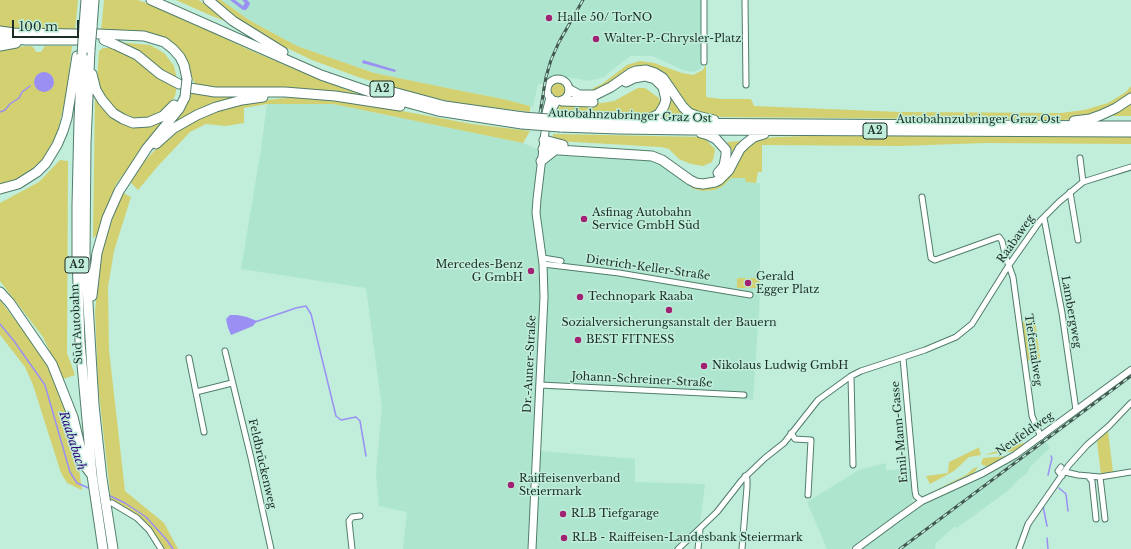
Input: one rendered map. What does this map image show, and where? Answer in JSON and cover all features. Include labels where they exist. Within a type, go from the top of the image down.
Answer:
[{"type":"highway","name":"Autobahnzubringer Graz Ost","points":[[151,0],[321,75],[379,95],[438,111],[619,130],[1131,132]]},
{"type":"highway","name":"Autobahnzubringer Graz Ost","points":[[167,0],[336,74],[385,90],[445,106],[522,121]]},
{"type":"highway","points":[[208,0],[233,20],[283,52]]},
{"type":"highway","name":"Süd Autobahn","points":[[90,2],[88,27],[90,63],[86,119],[85,253],[94,405],[102,479],[113,549]]},
{"type":"highway","name":"Süd Autobahn","points":[[88,27],[79,37],[77,256],[80,342],[92,475],[103,549]]},
{"type":"highway","points":[[0,31],[79,37]]},
{"type":"highway","points":[[89,319],[97,253],[107,218],[119,191],[129,174],[147,148],[176,113],[182,96],[184,82],[184,65],[180,57],[173,48],[164,42],[144,36],[100,38],[137,55],[160,74],[184,82],[215,92],[285,92],[335,96],[419,110],[438,111]]},
{"type":"highway","points":[[0,38],[26,40],[79,37]]},
{"type":"highway","points":[[0,46],[26,40]]},
{"type":"highway","points":[[0,189],[18,184],[37,172],[46,163],[57,145],[67,118],[80,55]]},
{"type":"highway","points":[[90,63],[94,85],[102,100],[114,113],[128,121],[144,123],[159,119],[171,109],[182,96]]},
{"type":"highway","points":[[570,90],[579,95],[595,95],[611,87],[631,73],[646,70],[663,78],[689,113],[731,124]]},
{"type":"highway","points":[[560,101],[593,102],[607,96],[634,78],[644,76],[650,77],[655,79],[663,87],[666,100],[659,114],[641,123]]},
{"type":"highway","points":[[139,160],[174,128],[197,115],[216,107],[242,100],[297,94]]},
{"type":"highway","points":[[1059,126],[1101,115],[1116,108],[1131,98]]},
{"type":"highway","name":"Autobahnzubringer Graz Ost","points":[[560,124],[641,123],[1131,126]]},
{"type":"highway","points":[[544,140],[563,146],[653,150],[668,157],[692,175],[709,179],[717,174],[724,166],[726,150],[716,139],[694,130]]},
{"type":"highway","points":[[544,140],[555,150],[652,156],[662,160],[690,180],[703,184],[718,180],[728,170],[740,149],[754,136],[771,131]]},
{"type":"highway","points":[[541,161],[555,150]]},
{"type":"highway","points":[[0,292],[10,303],[52,364],[73,417],[85,466],[92,475]]},
{"type":"main road","points":[[558,79],[568,84],[570,90],[567,97],[560,101],[548,113],[550,97],[547,90],[549,84],[553,80],[558,79]]},
{"type":"main road","points":[[550,97],[553,100],[560,101]]},
{"type":"main road","name":"Dr.-Auner-Straße","points":[[532,549],[544,303],[543,261],[536,213],[538,181],[544,140]]},
{"type":"street","points":[[704,0],[704,62]]},
{"type":"street","points":[[745,0],[746,85]]},
{"type":"street","points":[[1080,158],[1083,182]]},
{"type":"street","name":"Raabaweg","points":[[678,549],[717,512],[745,476],[784,443],[818,400],[851,376],[861,371],[936,346],[956,337],[972,324],[1035,227],[1059,202],[1083,182],[1131,167]]},
{"type":"street","points":[[1070,192],[1078,240]]},
{"type":"street","name":"Tiefentalweg","points":[[922,197],[931,258],[935,260],[999,237],[1002,241],[1006,258],[1014,277],[1032,416],[1041,437]]},
{"type":"street","name":"Lambergweg","points":[[1044,218],[1062,313],[1076,410]]},
{"type":"street","points":[[543,261],[561,261]]},
{"type":"street","name":"Dietrich-Keller-Straße","points":[[543,261],[750,295]]},
{"type":"street","name":"Feldbrückenweg","points":[[225,351],[271,549]]},
{"type":"street","points":[[188,358],[204,432]]},
{"type":"street","name":"Emil-Mann-Gasse","points":[[902,358],[915,491],[916,496],[922,502]]},
{"type":"street","name":"Neufeldweg","points":[[856,549],[922,502],[991,469],[1015,455],[1131,370]]},
{"type":"street","points":[[851,376],[853,464]]},
{"type":"street","points":[[196,392],[232,383]]},
{"type":"street","name":"Johann-Schreiner-Straße","points":[[540,385],[744,395]]},
{"type":"street","points":[[1019,549],[1028,524],[1062,472],[1087,445],[1109,426],[1131,403]]},
{"type":"street","points":[[792,433],[795,439],[811,440],[808,495]]},
{"type":"street","points":[[1062,472],[1100,477],[1131,472]]},
{"type":"street","points":[[742,549],[747,487],[747,479],[745,476]]},
{"type":"street","points":[[1088,476],[1092,481],[1096,519]]},
{"type":"street","points":[[1100,477],[1105,518]]},
{"type":"street","points":[[112,503],[138,518],[149,530],[161,549]]},
{"type":"street","points":[[352,549],[349,521],[352,517],[360,516]]},
{"type":"street","points":[[698,549],[700,529]]},
{"type":"shaded area","points":[[0,0],[78,0],[75,30],[0,29]]},
{"type":"shaded area","points":[[104,0],[138,0],[174,14],[245,48],[366,97],[298,88],[245,89],[206,88],[196,86],[181,52],[164,37],[145,31],[101,32]]},
{"type":"shaded area","points":[[176,0],[199,0],[230,23],[212,16]]},
{"type":"shaded area","points":[[214,0],[221,0],[249,20],[297,46],[374,73],[503,99],[530,106],[530,112],[457,103],[405,91],[358,77],[312,60],[270,40],[251,28],[250,25],[238,19]]},
{"type":"shaded area","points":[[221,0],[702,0],[703,62],[701,68],[691,72],[652,56],[631,56],[604,77],[589,81],[562,76],[549,79],[545,84],[538,84],[533,107],[503,99],[374,73],[297,46],[249,20]]},
{"type":"shaded area","points":[[230,0],[235,0],[243,6],[245,3],[242,0],[247,0],[250,3],[246,10],[243,10]]},
{"type":"shaded area","points":[[117,42],[150,45],[159,50],[165,54],[174,66],[177,79],[152,62]]},
{"type":"shaded area","points":[[31,46],[36,52],[41,52],[45,46],[72,46],[67,92],[57,134],[43,159],[30,171],[18,179],[0,184],[0,48]],"holes":[[[50,74],[54,80],[52,88],[48,91],[38,89],[34,83],[35,78]]]},
{"type":"shaded area","points":[[103,48],[113,48],[127,53],[177,86],[175,96],[165,111],[152,118],[135,119],[118,113],[102,94],[97,80],[99,51]]},
{"type":"shaded area","points":[[363,60],[396,70],[395,72],[362,63]]},
{"type":"shaded area","points":[[640,61],[654,63],[682,73],[693,75],[703,70],[706,65],[706,97],[721,99],[751,99],[754,106],[901,112],[1061,113],[1084,110],[1108,103],[1126,92],[1131,86],[1131,94],[1113,107],[1087,117],[1064,120],[722,117],[706,115],[695,111],[686,104],[667,76],[657,70],[593,92],[593,88],[602,84],[627,65]]},
{"type":"shaded area","points":[[44,72],[51,75],[54,82],[51,89],[44,92],[37,89],[34,82],[37,75]]},
{"type":"shaded area","points":[[559,82],[565,84],[567,90],[565,96],[559,98],[553,96],[551,90],[553,84]]},
{"type":"shaded area","points":[[638,88],[645,88],[659,98],[661,105],[649,116],[604,116],[557,111],[560,106],[567,104],[602,103],[614,101]]},
{"type":"shaded area","points":[[192,93],[240,96],[210,104],[172,124]]},
{"type":"shaded area","points":[[671,97],[690,117],[664,117],[669,109]]},
{"type":"shaded area","points":[[95,98],[125,123],[170,115],[116,184],[98,234],[93,238]]},
{"type":"shaded area","points":[[285,98],[317,98],[348,101],[472,124],[530,131],[523,143],[333,104],[267,104],[244,108],[244,123],[226,126],[206,124],[190,132],[138,190],[130,182],[141,165],[156,149],[189,123],[216,110],[256,101]]},
{"type":"shaded area","points":[[267,104],[333,104],[523,143],[553,156],[653,161],[663,166],[691,188],[702,191],[715,190],[731,178],[746,178],[746,182],[760,183],[760,295],[753,400],[671,394],[544,389],[541,451],[635,459],[635,482],[705,484],[700,524],[673,549],[403,549],[407,512],[379,506],[376,473],[382,408],[366,288],[241,269]]},
{"type":"shaded area","points":[[1131,104],[1131,116],[1112,116],[1129,105]]},
{"type":"shaded area","points":[[553,134],[703,137],[715,149],[712,162],[703,166],[691,164],[679,159],[669,149],[661,147],[557,141],[553,138]]},
{"type":"shaded area","points":[[807,136],[1131,137],[1131,144],[985,143],[901,146],[762,145],[762,172],[758,172],[756,183],[746,182],[745,178],[731,178],[723,186],[715,190],[702,191],[691,188],[692,185],[710,186],[746,148],[754,142],[764,138]]},
{"type":"shaded area","points":[[740,141],[733,153],[727,142]]},
{"type":"shaded area","points":[[60,160],[68,161],[67,353],[75,375],[63,379],[43,337],[0,281],[0,203],[39,182]]},
{"type":"shaded area","points":[[123,193],[131,197],[114,251],[108,287],[109,350],[125,491],[164,523],[178,549],[162,549],[148,524],[133,512],[111,500],[98,385],[95,311],[99,270],[105,241]]},
{"type":"shaded area","name":"Gerald Egger Platz","points":[[737,278],[760,278],[760,288],[737,288]]},
{"type":"shaded area","points":[[0,300],[40,353],[52,376],[73,426],[82,490],[67,483],[61,473],[33,385],[25,367],[0,335]]},
{"type":"shaded area","points":[[230,315],[247,317],[257,321],[253,326],[231,335],[226,319]]},
{"type":"shaded area","points":[[1035,320],[1040,359],[1026,361],[1021,322]]},
{"type":"shaded area","points":[[1108,431],[1113,472],[1101,475],[1097,441]]},
{"type":"shaded area","points":[[1038,436],[1043,437],[1050,448],[1010,489],[957,528],[954,527],[936,543],[935,549],[858,549],[900,518],[1016,452],[1027,441]]},
{"type":"shaded area","points":[[1023,443],[1027,444],[1016,451],[984,455]]},
{"type":"shaded area","points":[[980,447],[979,449],[981,455],[969,457],[954,471],[930,484],[926,476],[948,473],[949,462]]},
{"type":"shaded area","points":[[1007,456],[988,467],[981,464],[983,458]]},
{"type":"shaded area","points":[[886,463],[886,470],[910,469],[913,502],[849,549],[827,549],[807,502],[859,470]]},
{"type":"shaded area","points":[[978,467],[974,473],[935,490],[966,475],[974,468]]},
{"type":"waterway","points":[[0,112],[5,110],[10,104],[19,98],[22,92],[30,86]]},
{"type":"waterway","points":[[1010,274],[1017,322]]},
{"type":"waterway","points":[[255,322],[306,306],[311,314],[336,416],[341,420],[356,417],[360,421],[366,456]]},
{"type":"waterway","name":"Raababach","points":[[0,324],[45,385],[70,472],[77,483],[91,489]]},
{"type":"waterway","points":[[1048,475],[1052,458],[1051,456]]},
{"type":"waterway","points":[[1059,488],[1066,494],[1068,511]]},
{"type":"waterway","name":"Raababach","points":[[108,495],[125,503],[146,517],[173,549]]},
{"type":"waterway","points":[[1043,506],[1047,526]]},
{"type":"waterway","points":[[1047,538],[1048,549]]},
{"type":"railway","points":[[540,113],[546,77],[551,60],[559,42],[583,0]]},
{"type":"railway","points":[[900,549],[1131,376]]},
{"type":"place","name":"Halle 50/ TorNO","points":[[549,18]]},
{"type":"place","name":"Walter-P.-Chrysler-Platz","points":[[596,39]]},
{"type":"place","name":"Asfinag Autobahn Service GmbH Süd","points":[[584,219]]},
{"type":"place","name":"Mercedes-Benz G GmbH","points":[[531,271]]},
{"type":"place","name":"Gerald Egger Platz","points":[[748,283]]},
{"type":"place","name":"Technopark Raaba","points":[[580,297]]},
{"type":"place","name":"Sozialversicherungsanstalt der Bauern","points":[[669,310]]},
{"type":"place","name":"BEST FITNESS","points":[[578,340]]},
{"type":"place","name":"Nikolaus Ludwig GmbH","points":[[704,366]]},
{"type":"place","name":"Raiffeisenverband Steiermark","points":[[511,485]]},
{"type":"place","name":"RLB Tiefgarage","points":[[563,514]]},
{"type":"place","name":"RLB - Raiffeisen-Landesbank Steiermark","points":[[564,538]]}]
